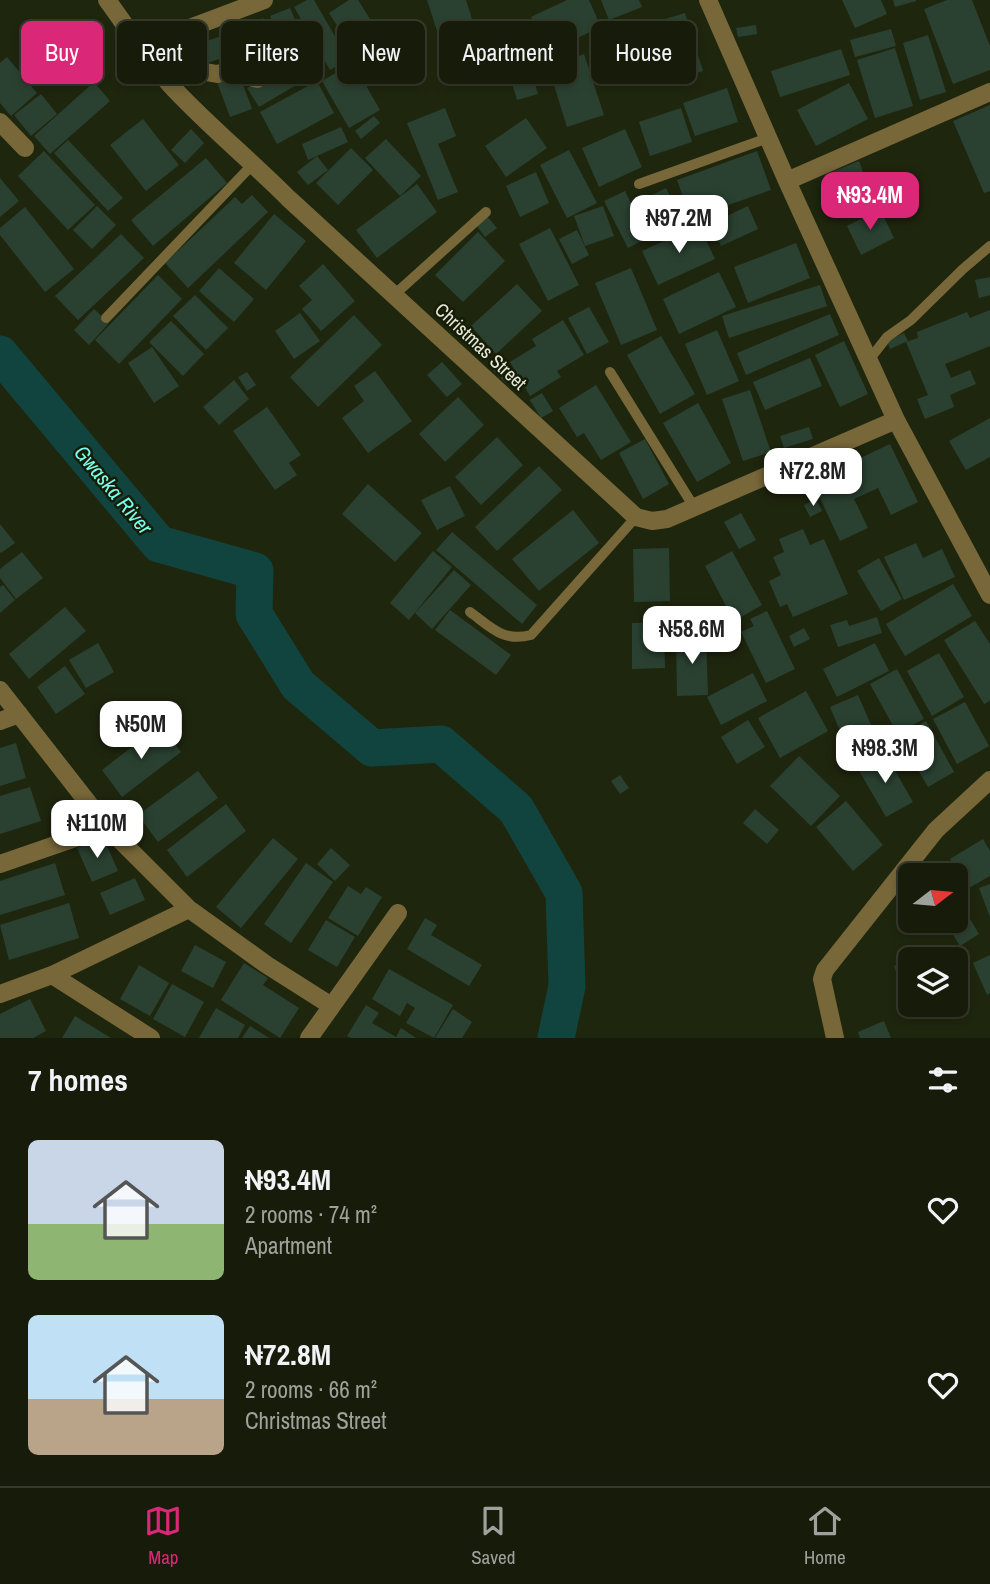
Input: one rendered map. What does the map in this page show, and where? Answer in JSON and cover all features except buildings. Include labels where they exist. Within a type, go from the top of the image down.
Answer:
[{"type":"street","name":"Christmas Street","points":[[107,0],[127,21]]},
{"type":"street","points":[[207,22],[264,0]]},
{"type":"street","points":[[708,0],[896,420],[990,595]]},
{"type":"street","name":"Christmas Street","points":[[171,84],[211,127],[254,163],[636,517]]},
{"type":"street","points":[[787,181],[990,92]]},
{"type":"street","points":[[0,122],[25,148]]},
{"type":"street","points":[[636,517],[652,521],[667,519],[896,420]]},
{"type":"street","points":[[0,690],[107,827],[189,909],[330,1006]]},
{"type":"street","points":[[0,721],[19,714]]},
{"type":"street","points":[[835,1038],[821,979],[825,970],[936,830],[990,780]]},
{"type":"street","points":[[0,864],[107,827]]},
{"type":"street","points":[[0,994],[52,975],[189,909]]},
{"type":"street","points":[[309,1038],[398,913]]},
{"type":"street","points":[[52,975],[151,1038]]},
{"type":"lane","points":[[639,184],[768,138]]},
{"type":"lane","points":[[106,318],[254,163]]},
{"type":"lane","points":[[394,295],[486,212]]},
{"type":"lane","points":[[869,360],[887,337],[911,320],[990,246]]},
{"type":"lane","points":[[610,372],[694,507]]},
{"type":"lane","points":[[470,612],[501,635],[517,638],[531,635],[636,517]]},
{"type":"waterway","name":"Gwaska River","points":[[0,354],[159,544],[255,571],[254,614],[298,685],[372,748],[441,744],[516,809],[564,893],[567,986],[556,1038]]}]
